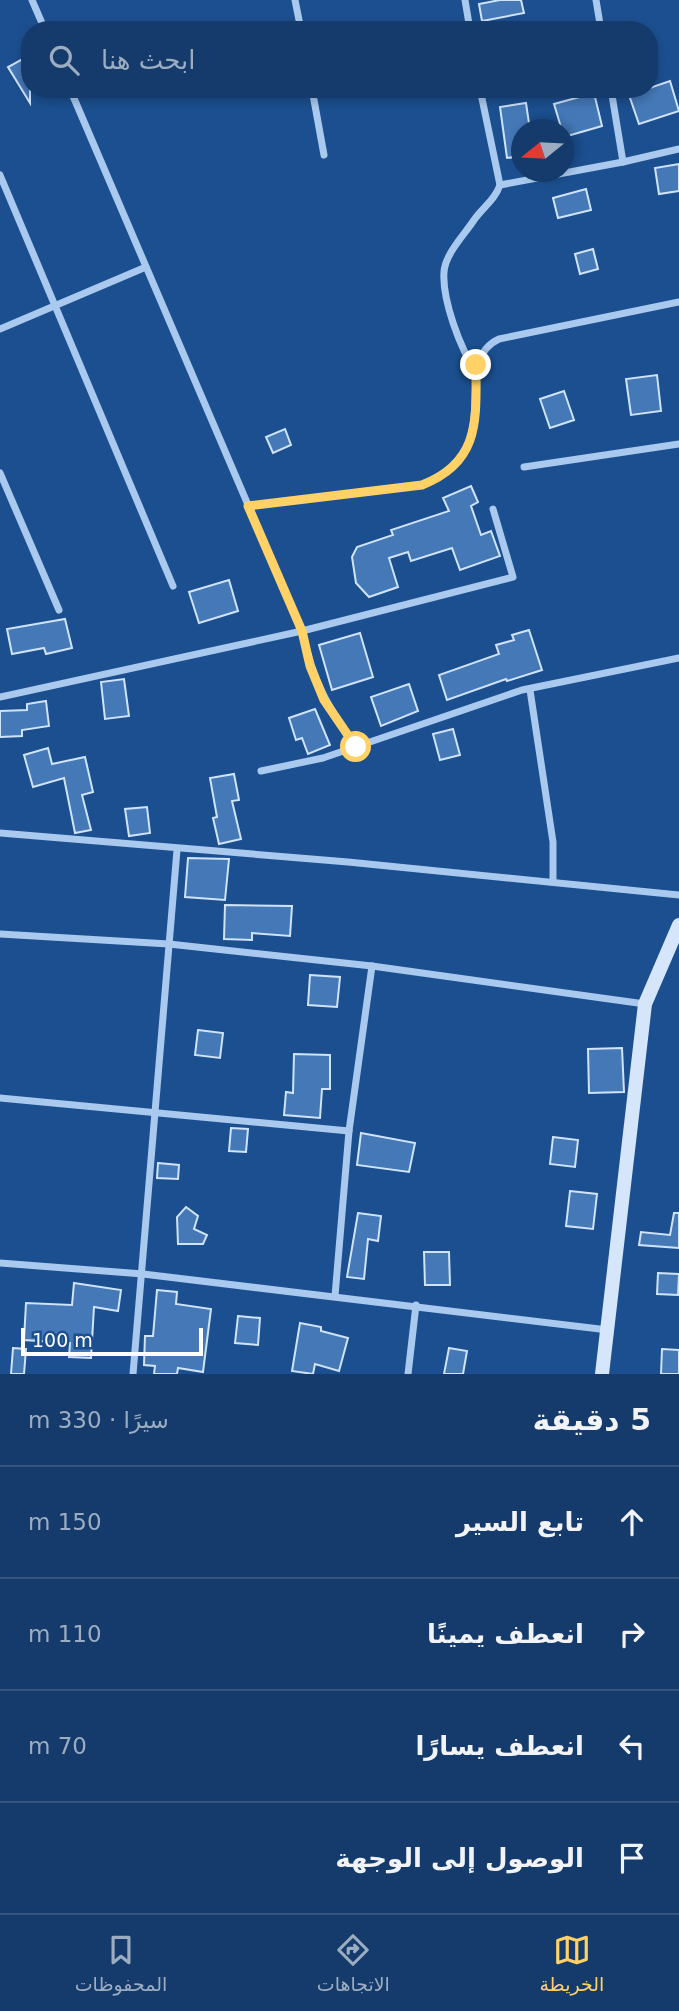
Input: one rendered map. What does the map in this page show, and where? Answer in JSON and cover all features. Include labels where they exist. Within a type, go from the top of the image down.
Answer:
[{"type":"street","points":[[32,0],[41,21]]},
{"type":"street","points":[[295,0],[299,21]]},
{"type":"street","points":[[465,0],[468,21]]},
{"type":"street","points":[[596,0],[600,21]]},
{"type":"street","points":[[75,98],[302,631],[310,666],[324,700],[356,747]]},
{"type":"street","points":[[314,98],[324,155]]},
{"type":"street","points":[[476,371],[454,326],[444,272],[447,261],[481,210],[496,196],[500,185],[482,98]]},
{"type":"street","points":[[612,98],[623,162]]},
{"type":"street","points":[[500,185],[679,149]]},
{"type":"street","points":[[0,175],[173,586]]},
{"type":"street","points":[[0,329],[146,267]]},
{"type":"street","points":[[248,506],[422,485],[443,477],[463,455],[474,428],[476,371],[487,344],[499,339],[679,302]]},
{"type":"street","points":[[524,467],[679,444]]},
{"type":"street","points":[[0,473],[59,610]]},
{"type":"street","points":[[0,697],[302,631],[513,577],[493,509]]},
{"type":"street","points":[[261,771],[323,758],[530,690],[679,658]]},
{"type":"street","points":[[530,690],[553,842],[553,881]]},
{"type":"street","points":[[0,833],[553,881],[679,895]]},
{"type":"street","points":[[133,1374],[177,850]]},
{"type":"street","points":[[602,1374],[645,1004],[679,925]]},
{"type":"street","points":[[0,933],[169,944],[372,966],[645,1004]]},
{"type":"street","points":[[335,1296],[349,1131],[372,966]]},
{"type":"street","points":[[0,1098],[349,1131]]},
{"type":"street","points":[[0,1263],[143,1274],[608,1330]]},
{"type":"street","points":[[408,1374],[416,1305]]},
{"type":"building","points":[[521,0],[524,13],[482,21],[479,4]]},
{"type":"building","points":[[21,60],[21,88],[8,67]]},
{"type":"building","points":[[670,81],[679,111],[639,124],[630,98],[658,98],[658,85]]},
{"type":"building","points":[[576,98],[595,98],[602,126],[574,134],[574,119],[559,119],[554,104]]},
{"type":"building","points":[[526,103],[528,119],[511,119],[511,157],[507,158],[500,107]]},
{"type":"building","points":[[679,164],[679,191],[659,194],[655,168]]},
{"type":"building","points":[[586,189],[591,210],[558,218],[553,198]]},
{"type":"building","points":[[593,249],[598,269],[580,274],[575,254]]},
{"type":"building","points":[[657,375],[661,411],[631,415],[626,379]]},
{"type":"building","points":[[564,391],[574,420],[550,428],[540,399]]},
{"type":"building","points":[[285,429],[291,445],[273,453],[266,437]]},
{"type":"building","points":[[471,486],[478,502],[471,506],[481,535],[491,531],[500,556],[460,570],[452,548],[411,561],[408,552],[389,558],[398,587],[369,597],[356,583],[352,557],[357,547],[393,535],[391,530],[449,511],[443,498]]},
{"type":"building","points":[[229,580],[238,611],[199,623],[189,592]]},
{"type":"building","points":[[65,619],[72,648],[46,654],[44,648],[12,654],[7,629]]},
{"type":"building","points":[[529,630],[542,670],[507,681],[506,679],[447,700],[439,675],[499,654],[496,645],[514,640],[512,635]]},
{"type":"building","points":[[360,633],[373,677],[332,690],[319,645]]},
{"type":"building","points":[[124,679],[129,716],[105,719],[101,682]]},
{"type":"building","points":[[409,684],[418,711],[381,726],[371,697]]},
{"type":"building","points":[[46,701],[49,726],[22,730],[22,736],[0,737],[0,711],[27,710],[27,704]]},
{"type":"building","points":[[315,709],[330,745],[308,754],[302,738],[296,740],[289,718]]},
{"type":"building","points":[[453,729],[460,755],[440,760],[433,734]]},
{"type":"building","points":[[48,748],[52,764],[85,757],[93,792],[82,795],[91,830],[75,833],[64,778],[33,787],[24,755]]},
{"type":"building","points":[[234,774],[239,800],[232,801],[241,839],[219,844],[213,818],[217,817],[210,778]]},
{"type":"building","points":[[147,807],[150,833],[129,836],[125,809]]},
{"type":"building","points":[[188,858],[229,859],[225,900],[185,897]]},
{"type":"building","points":[[225,905],[292,906],[290,936],[252,933],[252,940],[224,939]]},
{"type":"building","points":[[310,975],[340,977],[337,1007],[308,1005]]},
{"type":"building","points":[[198,1030],[223,1033],[220,1058],[195,1055]]},
{"type":"building","points":[[622,1048],[624,1092],[589,1093],[588,1049]]},
{"type":"building","points":[[294,1054],[330,1055],[330,1089],[322,1089],[320,1118],[284,1115],[286,1092],[293,1093]]},
{"type":"building","points":[[231,1128],[248,1129],[246,1152],[229,1151]]},
{"type":"building","points":[[361,1133],[415,1143],[409,1172],[357,1165]]},
{"type":"building","points":[[553,1137],[578,1140],[575,1167],[550,1164]]},
{"type":"building","points":[[158,1163],[179,1165],[178,1179],[157,1178]]},
{"type":"building","points":[[570,1191],[597,1194],[593,1229],[566,1226]]},
{"type":"building","points":[[186,1207],[198,1216],[194,1229],[207,1235],[203,1244],[178,1244],[177,1217]]},
{"type":"building","points":[[358,1213],[381,1216],[378,1241],[368,1239],[364,1279],[347,1277]]},
{"type":"building","points":[[674,1213],[679,1213],[679,1248],[639,1245],[641,1232],[670,1235]]},
{"type":"building","points":[[424,1252],[449,1252],[450,1285],[425,1285]]},
{"type":"building","points":[[658,1273],[679,1274],[678,1295],[657,1294]]},
{"type":"building","points":[[74,1283],[121,1290],[118,1311],[94,1307],[91,1358],[69,1357],[70,1343],[24,1340],[26,1303],[72,1305]]},
{"type":"building","points":[[157,1290],[177,1292],[176,1304],[211,1309],[203,1372],[178,1368],[177,1374],[154,1374],[155,1366],[144,1365],[145,1336],[153,1336]]},
{"type":"building","points":[[238,1316],[260,1318],[258,1345],[235,1343]]},
{"type":"building","points":[[300,1323],[321,1327],[321,1331],[348,1338],[339,1371],[315,1364],[313,1374],[292,1371]]},
{"type":"building","points":[[13,1348],[26,1349],[24,1374],[11,1374]]},
{"type":"building","points":[[449,1348],[467,1351],[463,1374],[444,1374]]},
{"type":"building","points":[[662,1349],[679,1350],[679,1374],[661,1374]]},
{"type":"route","points":[[356,747],[324,700],[310,666],[302,631],[248,506],[422,485],[443,477],[463,455],[474,428],[476,365]]}]
